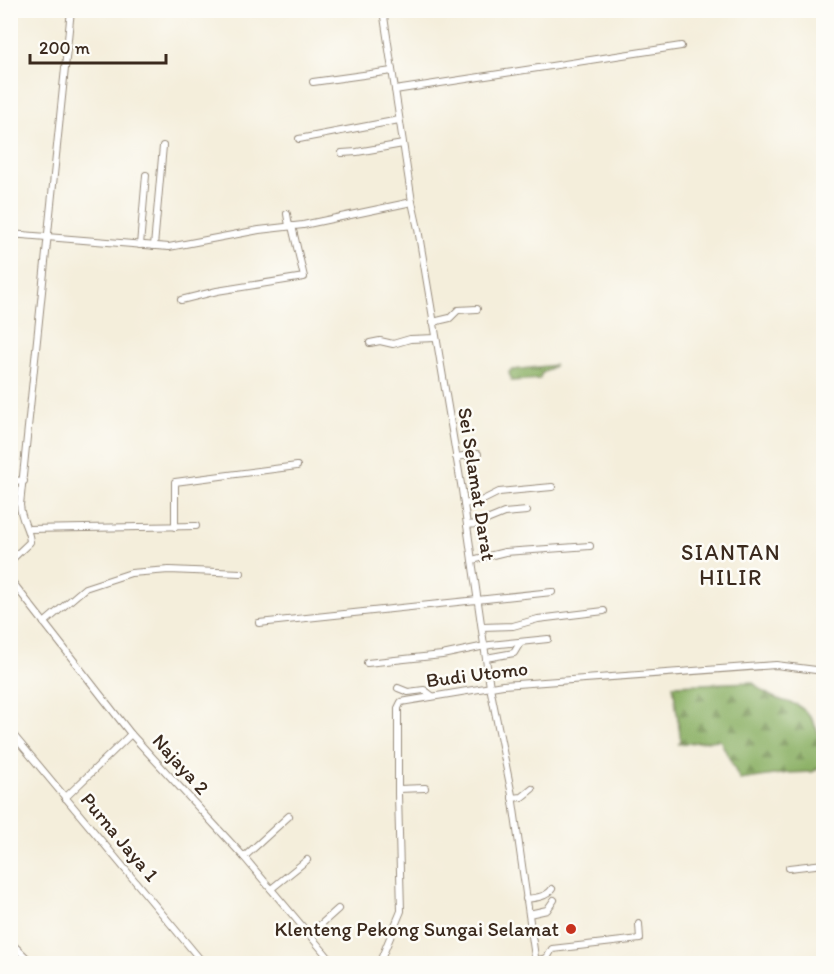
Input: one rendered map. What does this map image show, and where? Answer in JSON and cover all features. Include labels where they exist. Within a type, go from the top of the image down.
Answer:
[{"type":"street","points":[[10,561],[30,542],[28,529],[22,522],[20,514],[71,10]]},
{"type":"street","name":"Sei Selamat Darat","points":[[383,10],[392,71],[402,89],[399,120],[412,202],[437,321],[436,338],[462,457],[472,524],[474,559],[480,598],[488,627],[493,686],[516,798],[526,899],[536,961]]},
{"type":"street","points":[[402,89],[681,46]]},
{"type":"street","points":[[313,82],[392,71]]},
{"type":"street","points":[[299,139],[399,120]]},
{"type":"street","points":[[342,153],[403,144]]},
{"type":"street","points":[[154,246],[163,146]]},
{"type":"street","points":[[140,245],[146,175]]},
{"type":"street","points":[[10,234],[173,246],[412,202]]},
{"type":"street","points":[[181,300],[217,291],[304,277],[287,213]]},
{"type":"street","points":[[437,321],[454,316],[458,310],[477,309]]},
{"type":"street","points":[[370,342],[380,341],[393,344],[410,339],[436,338]]},
{"type":"street","points":[[462,457],[478,454]]},
{"type":"street","points":[[175,527],[175,482],[297,466]]},
{"type":"street","points":[[10,480],[24,481]]},
{"type":"street","points":[[469,503],[499,492],[552,487]]},
{"type":"street","points":[[472,524],[504,513],[527,511]]},
{"type":"street","points":[[28,529],[196,526]]},
{"type":"street","points":[[474,559],[505,552],[590,546]]},
{"type":"street","points":[[44,622],[85,588],[131,573],[169,570],[241,573]]},
{"type":"street","name":"Najaya 2","points":[[10,579],[131,734],[244,857],[334,963]]},
{"type":"street","points":[[259,623],[552,592]]},
{"type":"street","points":[[488,627],[513,626],[538,619],[603,611]]},
{"type":"street","points":[[367,663],[442,655],[490,645],[520,644],[548,639]]},
{"type":"street","points":[[492,657],[514,653],[520,644]]},
{"type":"street","name":"Budi Utomo","points":[[379,963],[401,911],[398,708],[401,702],[503,685],[776,665],[824,671]]},
{"type":"street","points":[[398,688],[408,692],[424,690],[432,696]]},
{"type":"street","name":"Purna Jaya 1","points":[[10,731],[204,963]]},
{"type":"street","points":[[65,798],[131,734]]},
{"type":"street","points":[[398,789],[425,788]]},
{"type":"street","points":[[516,798],[532,789]]},
{"type":"street","points":[[244,857],[289,816]]},
{"type":"street","points":[[271,889],[307,860]]},
{"type":"street","points":[[789,868],[824,864]]},
{"type":"street","points":[[526,899],[536,898],[552,890]]},
{"type":"street","points":[[529,914],[547,910],[554,900]]},
{"type":"street","points":[[309,935],[338,909]]},
{"type":"street","points":[[536,961],[546,959],[552,949],[640,939],[639,924]]},
{"type":"street","points":[[10,942],[33,963]]},
{"type":"green space","points":[[555,365],[541,374],[540,379],[511,381],[509,372],[513,370]]},
{"type":"green space","points":[[752,682],[772,697],[797,705],[810,717],[821,741],[823,767],[812,772],[740,780],[720,740],[678,744],[681,742],[673,685]]},
{"type":"place","name":"Klenteng Pekong Sungai Selamat","points":[[571,929]]},
{"type":"district","name":"SIANTAN HILIR","points":[[731,564]]}]
